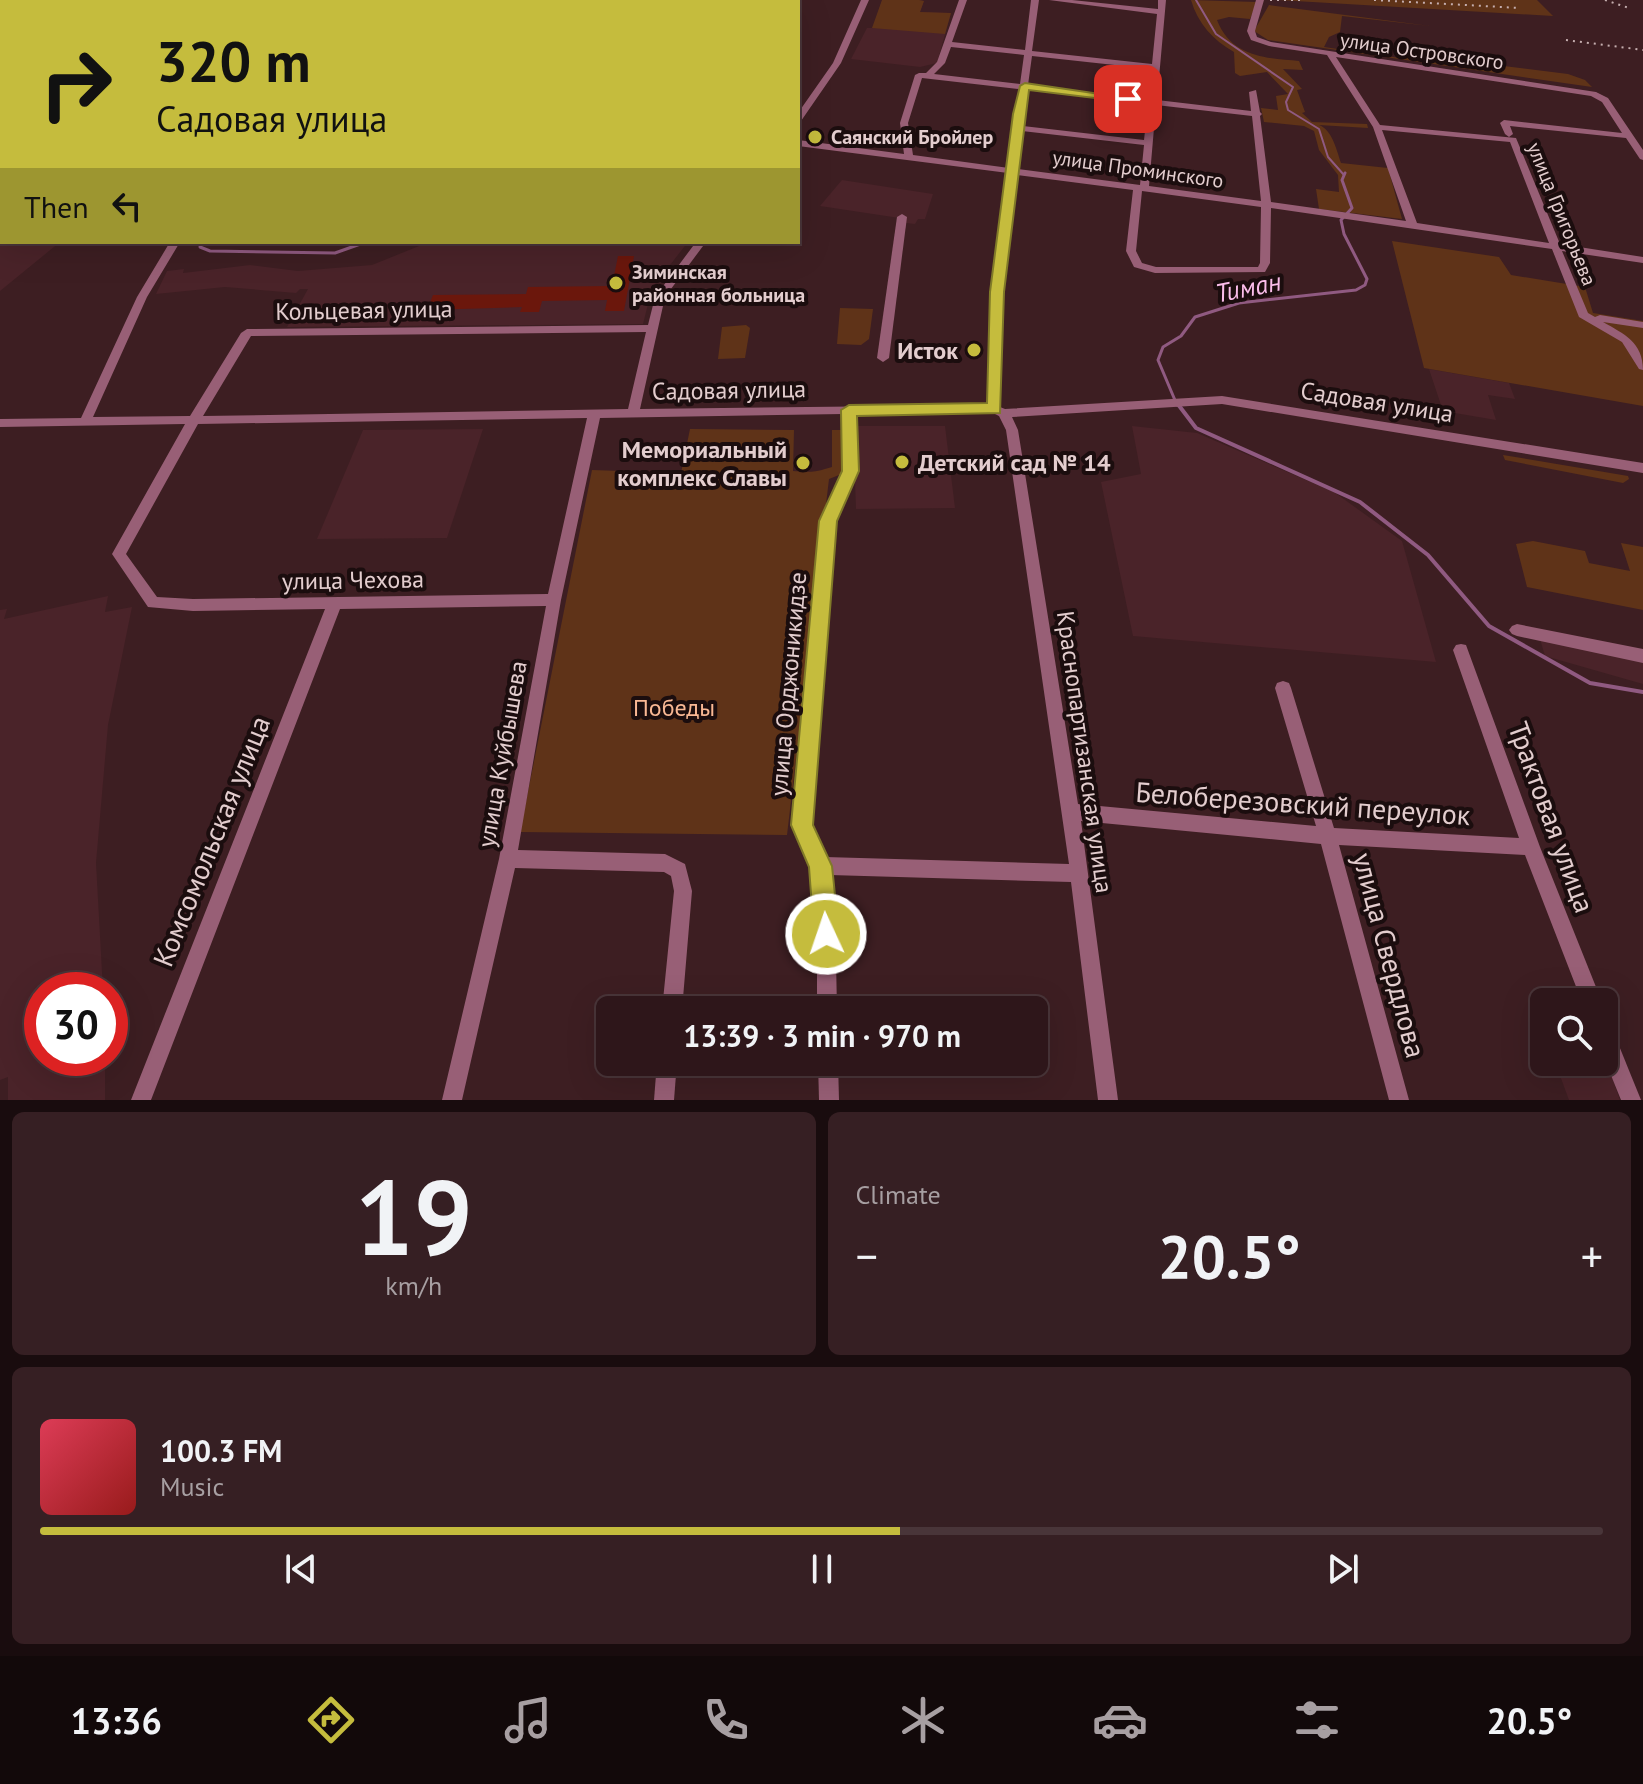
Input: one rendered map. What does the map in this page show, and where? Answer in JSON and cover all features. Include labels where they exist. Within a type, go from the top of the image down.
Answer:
[{"type":"street","points":[[800,116],[837,63],[865,0]]},
{"type":"street","points":[[928,76],[941,63],[963,0]]},
{"type":"street","name":"Краснопартизанская улица","points":[[1035,0],[997,292],[999,411],[1012,430],[1071,812],[1108,1100]]},
{"type":"street","points":[[1053,0],[1161,12]]},
{"type":"street","points":[[1162,0],[1154,102],[1132,258],[1138,265],[1155,270],[1258,271],[1265,263],[1266,204],[1258,114],[1253,92]]},
{"type":"street","name":"улица Островского","points":[[1260,0],[1251,31],[1254,38],[1269,44],[1593,94],[1605,100],[1629,136]]},
{"type":"street","points":[[947,44],[1157,67]]},
{"type":"street","points":[[1330,54],[1377,127],[1413,226],[1643,260]]},
{"type":"street","points":[[909,157],[904,123],[919,75],[1258,114]]},
{"type":"street","points":[[1377,127],[1511,137],[1547,128],[1629,136],[1643,157]]},
{"type":"street","points":[[1017,128],[1148,143]]},
{"type":"street","name":"улица Григорьева","points":[[1511,137],[1583,315],[1626,340],[1643,366]]},
{"type":"street","name":"улица Проминского","points":[[800,143],[1413,226]]},
{"type":"street","points":[[883,358],[902,217]]},
{"type":"street","points":[[85,422],[142,297],[174,244]]},
{"type":"street","points":[[633,414],[660,297],[700,244]]},
{"type":"street","points":[[1583,315],[1643,325]]},
{"type":"street","name":"Кольцевая улица","points":[[153,603],[119,554],[247,333],[653,328]]},
{"type":"street","name":"Садовая улица","points":[[0,423],[849,410],[999,411],[1222,400],[1643,468]]},
{"type":"street","name":"улица Орджоникидзе","points":[[827,996],[826,909],[820,866],[802,825],[828,521],[850,471],[849,410]]},
{"type":"street","name":"улица Куйбышева","points":[[452,1100],[508,859],[554,600],[594,415]]},
{"type":"street","name":"улица Чехова","points":[[153,603],[554,600]]},
{"type":"street","name":"Комсомольская улица","points":[[141,1100],[335,602]]},
{"type":"street","points":[[1517,630],[1643,656]]},
{"type":"street","name":"Трактовая улица","points":[[1461,650],[1531,847],[1586,988]]},
{"type":"street","name":"улица Свердлова","points":[[1283,688],[1328,836],[1399,1100]]},
{"type":"street","name":"Белоберезовский переулок","points":[[1071,812],[1328,836],[1531,847]]},
{"type":"street","points":[[508,859],[665,863],[679,870],[683,891],[673,996]]},
{"type":"street","points":[[820,866],[1079,873]]},
{"type":"street","points":[[1618,1068],[1631,1100]]},
{"type":"street","points":[[664,1100],[666,1076]]},
{"type":"street","points":[[828,1076],[829,1100]]},
{"type":"shaded area","points":[[882,0],[919,0],[924,1],[920,12],[951,13],[937,63],[920,67],[851,59],[867,28],[873,28]]},
{"type":"shaded area","points":[[842,180],[933,194],[925,219],[918,219],[915,224],[906,223],[906,219],[820,206]]},
{"type":"shaded area","points":[[0,244],[58,244],[0,291]]},
{"type":"shaded area","points":[[424,244],[686,244],[652,288],[643,324],[287,327],[308,289],[300,289],[296,293],[225,287],[156,294],[167,271],[184,269],[183,273],[250,265],[298,271],[372,265]]},
{"type":"shaded area","points":[[1429,369],[1509,383],[1515,399],[1488,395],[1496,420],[1443,411]]},
{"type":"shaded area","name":"Детский сад № 14","points":[[853,426],[945,426],[955,508],[856,509]]},
{"type":"shaded area","points":[[1132,426],[1197,433],[1334,492],[1402,541],[1436,662],[1133,636],[1101,482],[1141,474]]},
{"type":"shaded area","points":[[483,429],[447,538],[317,539],[363,430]]},
{"type":"shaded area","points":[[108,596],[105,612],[132,607],[108,725],[96,863],[102,972],[24,972],[24,1076],[105,1076],[105,1100],[8,1100],[8,1077],[0,1080],[0,610],[7,609],[4,619]]},
{"type":"shaded area","points":[[1540,639],[1643,660],[1643,684],[1545,656]]},
{"type":"shaded area","points":[[1560,1076],[1611,1076],[1620,1100],[1569,1100]]},
{"type":"green space","points":[[882,0],[919,0],[924,1],[920,12],[951,13],[945,34],[872,28]]},
{"type":"green space","points":[[1191,0],[1257,2],[1250,19],[1229,17],[1217,20],[1224,33],[1232,42],[1253,54],[1299,61],[1303,70],[1283,69],[1302,89],[1297,90],[1305,112],[1302,113],[1312,122],[1367,124],[1368,128],[1319,125],[1330,135],[1341,163],[1388,168],[1402,219],[1319,209],[1316,189],[1339,192],[1338,175],[1319,150],[1314,131],[1304,126],[1264,122],[1261,108],[1278,110],[1276,96],[1288,94],[1267,72],[1240,76],[1235,73],[1234,52],[1207,30]]},
{"type":"green space","points":[[1278,0],[1537,0],[1553,16]]},
{"type":"green space","points":[[1269,5],[1430,26],[1342,16],[1340,32],[1329,37],[1324,47],[1400,58],[1399,53],[1568,74],[1585,80],[1592,87],[1268,40],[1254,31]]},
{"type":"green space","points":[[1392,241],[1499,257],[1511,275],[1585,287],[1593,313],[1643,321],[1643,406],[1424,368]]},
{"type":"green space","points":[[840,308],[873,309],[869,339],[861,345],[837,344]]},
{"type":"green space","points":[[746,325],[750,328],[745,358],[718,359],[722,327]]},
{"type":"green space","name":"Победы","points":[[690,429],[794,430],[793,471],[809,472],[832,467],[832,430],[844,430],[844,473],[829,479],[787,835],[520,832],[592,470],[681,473]]},
{"type":"green space","points":[[1503,455],[1628,476],[1629,479],[1623,483],[1505,460]]},
{"type":"green space","points":[[1533,541],[1585,551],[1589,563],[1630,571],[1621,543],[1643,547],[1643,610],[1527,587],[1516,544]]},
{"type":"building","name":"Зиминская районная больница","points":[[618,256],[634,256],[624,311],[605,311],[607,300],[542,301],[539,312],[520,312],[522,307],[427,310],[433,295],[526,294],[528,287],[612,286]]},
{"type":"waterway","name":"Тиман","points":[[1196,0],[1216,34],[1293,87],[1286,102],[1288,110],[1319,129],[1328,157],[1344,175]]},
{"type":"waterway","name":"Тиман","points":[[1177,405],[1158,360],[1163,347],[1181,336],[1195,317],[1239,303],[1356,290],[1365,285],[1367,279],[1344,234],[1341,220],[1352,208],[1342,180],[1345,173]]},
{"type":"waterway","points":[[201,244],[200,247],[210,251],[335,253],[360,244]]},
{"type":"waterway","name":"Тиман","points":[[1177,403],[1196,428],[1360,502],[1428,555],[1489,626],[1590,683],[1643,692]]},
{"type":"railway","points":[[1270,0],[1303,0]]},
{"type":"railway","points":[[1374,0],[1520,8]]},
{"type":"railway","points":[[1605,0],[1629,8]]},
{"type":"railway","points":[[1566,40],[1643,50]]},
{"type":"place","name":"Саянский Бройлер","points":[[815,137]]},
{"type":"place","name":"Зиминская районная больница","points":[[616,283]]},
{"type":"place","name":"Исток","points":[[974,350]]},
{"type":"place","name":"Детский сад № 14","points":[[902,462]]},
{"type":"place","name":"Мемориальный комплекс Славы","points":[[803,463]]},
{"type":"route","points":[[826,934],[820,866],[802,825],[828,521],[850,471],[849,410],[994,409],[997,292],[1018,114],[1025,86],[1128,99]]}]
